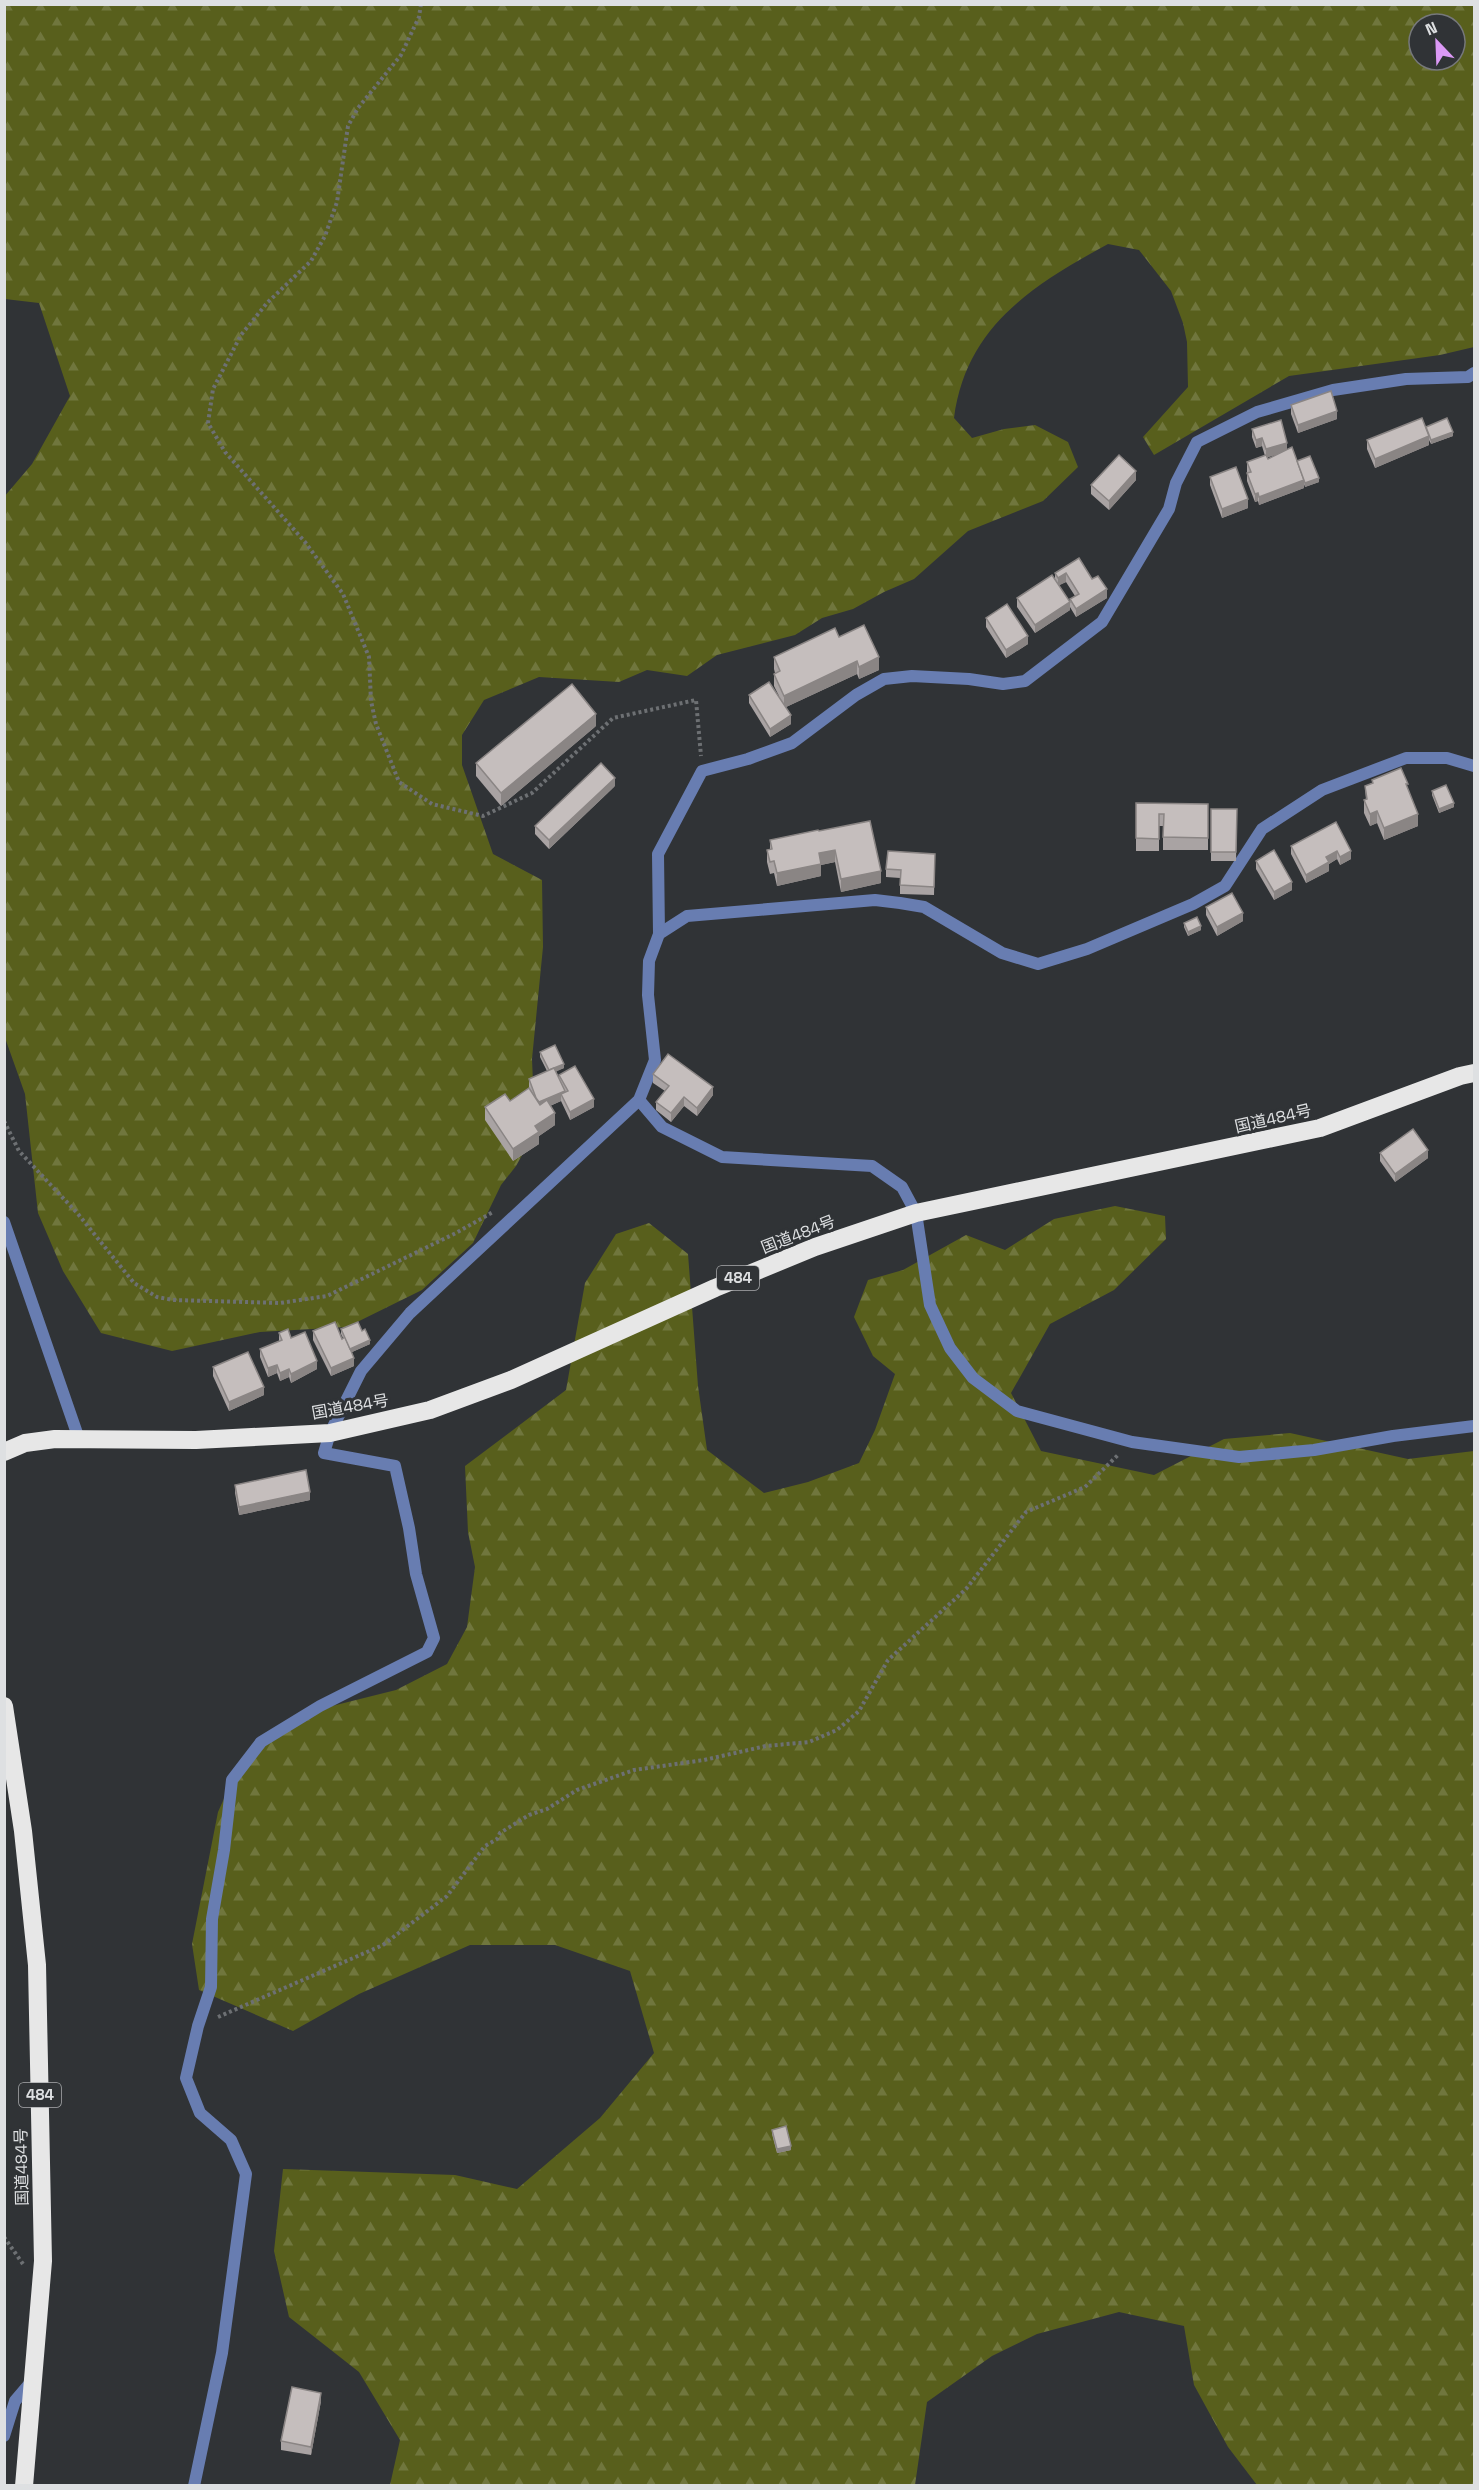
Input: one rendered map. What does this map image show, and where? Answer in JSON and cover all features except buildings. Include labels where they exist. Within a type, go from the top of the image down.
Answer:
[{"type":"highway","name":"国道484号","points":[[4,1452],[25,1443],[79,1438],[196,1440],[330,1433],[429,1410],[482,1392],[715,1287],[814,1247],[916,1213],[1320,1128],[1460,1076],[1474,1073]]},
{"type":"highway","name":"国道484号","points":[[4,1706],[23,1831],[37,1965],[43,2261],[24,2486]]},
{"type":"street","points":[[194,2486],[222,2353],[246,2174],[231,2140],[200,2113],[186,2078],[198,2026],[211,1988],[212,1918],[224,1850],[232,1780],[261,1742],[320,1706],[427,1652],[434,1638],[416,1574],[409,1528],[395,1466],[324,1453],[330,1433],[361,1371],[410,1313],[639,1100],[656,1059],[648,995],[649,961],[659,934],[658,854],[702,771],[748,759],[792,743],[856,695],[884,679],[912,676],[969,679],[1003,684],[1025,681],[1102,622],[1169,509],[1176,483],[1197,442],[1257,412],[1333,390],[1406,379],[1468,377],[1474,373]]},
{"type":"street","points":[[659,934],[687,916],[875,900],[924,907],[1002,953],[1038,964],[1087,949],[1193,904],[1225,886],[1262,829],[1322,790],[1406,758],[1447,758],[1474,766]]},
{"type":"street","points":[[639,1100],[662,1127],[722,1157],[872,1166],[902,1187],[916,1213],[930,1305],[950,1348],[973,1378],[1017,1411],[1132,1442],[1239,1457],[1314,1450],[1393,1436],[1474,1426]]},
{"type":"street","points":[[4,1222],[79,1438]]},
{"type":"street","points":[[4,2436],[15,2401],[32,2381]]},
{"type":"path","points":[[421,4],[419,17],[401,55],[358,108],[348,126],[337,201],[325,236],[311,261],[267,303],[241,335],[213,389],[208,423],[225,452],[305,542],[343,594],[369,657],[371,700],[376,724],[399,782],[432,804],[483,816],[532,793],[613,718],[696,700],[702,771]]},
{"type":"path","points":[[4,1121],[19,1150],[78,1214],[134,1283],[157,1297],[173,1300],[280,1303],[327,1296],[456,1233],[496,1210]]},
{"type":"path","points":[[198,2026],[383,1945],[447,1896],[485,1846],[497,1839],[500,1833],[529,1815],[548,1809],[577,1790],[634,1770],[704,1760],[766,1746],[808,1742],[837,1730],[859,1711],[888,1660],[966,1589],[1026,1512],[1085,1487],[1132,1442]]},
{"type":"green space","points":[[5,5],[1474,5],[1474,347],[1440,355],[1289,376],[1154,455],[1143,437],[1188,387],[1187,342],[1183,323],[1171,291],[1139,250],[1108,244],[1054,276],[1007,312],[988,333],[973,358],[961,386],[954,418],[972,438],[1004,429],[1035,425],[1068,442],[1078,467],[1043,501],[968,531],[914,579],[853,609],[822,618],[795,635],[717,655],[687,676],[647,670],[619,682],[539,677],[484,700],[462,735],[462,765],[493,854],[542,880],[543,947],[532,1059],[535,1132],[516,1166],[501,1185],[473,1243],[422,1290],[347,1327],[260,1332],[172,1351],[101,1333],[63,1271],[38,1213],[25,1094],[4,1035],[4,497],[32,464],[70,396],[39,303],[5,299]]},
{"type":"green space","points":[[1115,1206],[1165,1216],[1166,1239],[1114,1290],[1050,1324],[1011,1393],[1041,1451],[1154,1475],[1224,1439],[1290,1433],[1408,1459],[1474,1451],[1474,2485],[1257,2485],[1228,2447],[1194,2385],[1184,2326],[1119,2312],[1037,2334],[992,2356],[927,2402],[915,2485],[390,2485],[400,2440],[359,2372],[289,2317],[274,2251],[283,2169],[455,2175],[517,2189],[600,2118],[654,2053],[630,1971],[555,1945],[470,1945],[359,1994],[293,2031],[199,1990],[192,1944],[218,1812],[236,1772],[277,1730],[320,1709],[396,1690],[447,1664],[467,1627],[475,1567],[468,1532],[465,1466],[566,1390],[585,1283],[616,1234],[649,1223],[688,1254],[698,1386],[707,1450],[764,1493],[808,1482],[859,1463],[875,1430],[895,1374],[873,1356],[854,1317],[868,1280],[903,1270],[966,1235],[1005,1250],[1054,1219]]}]
